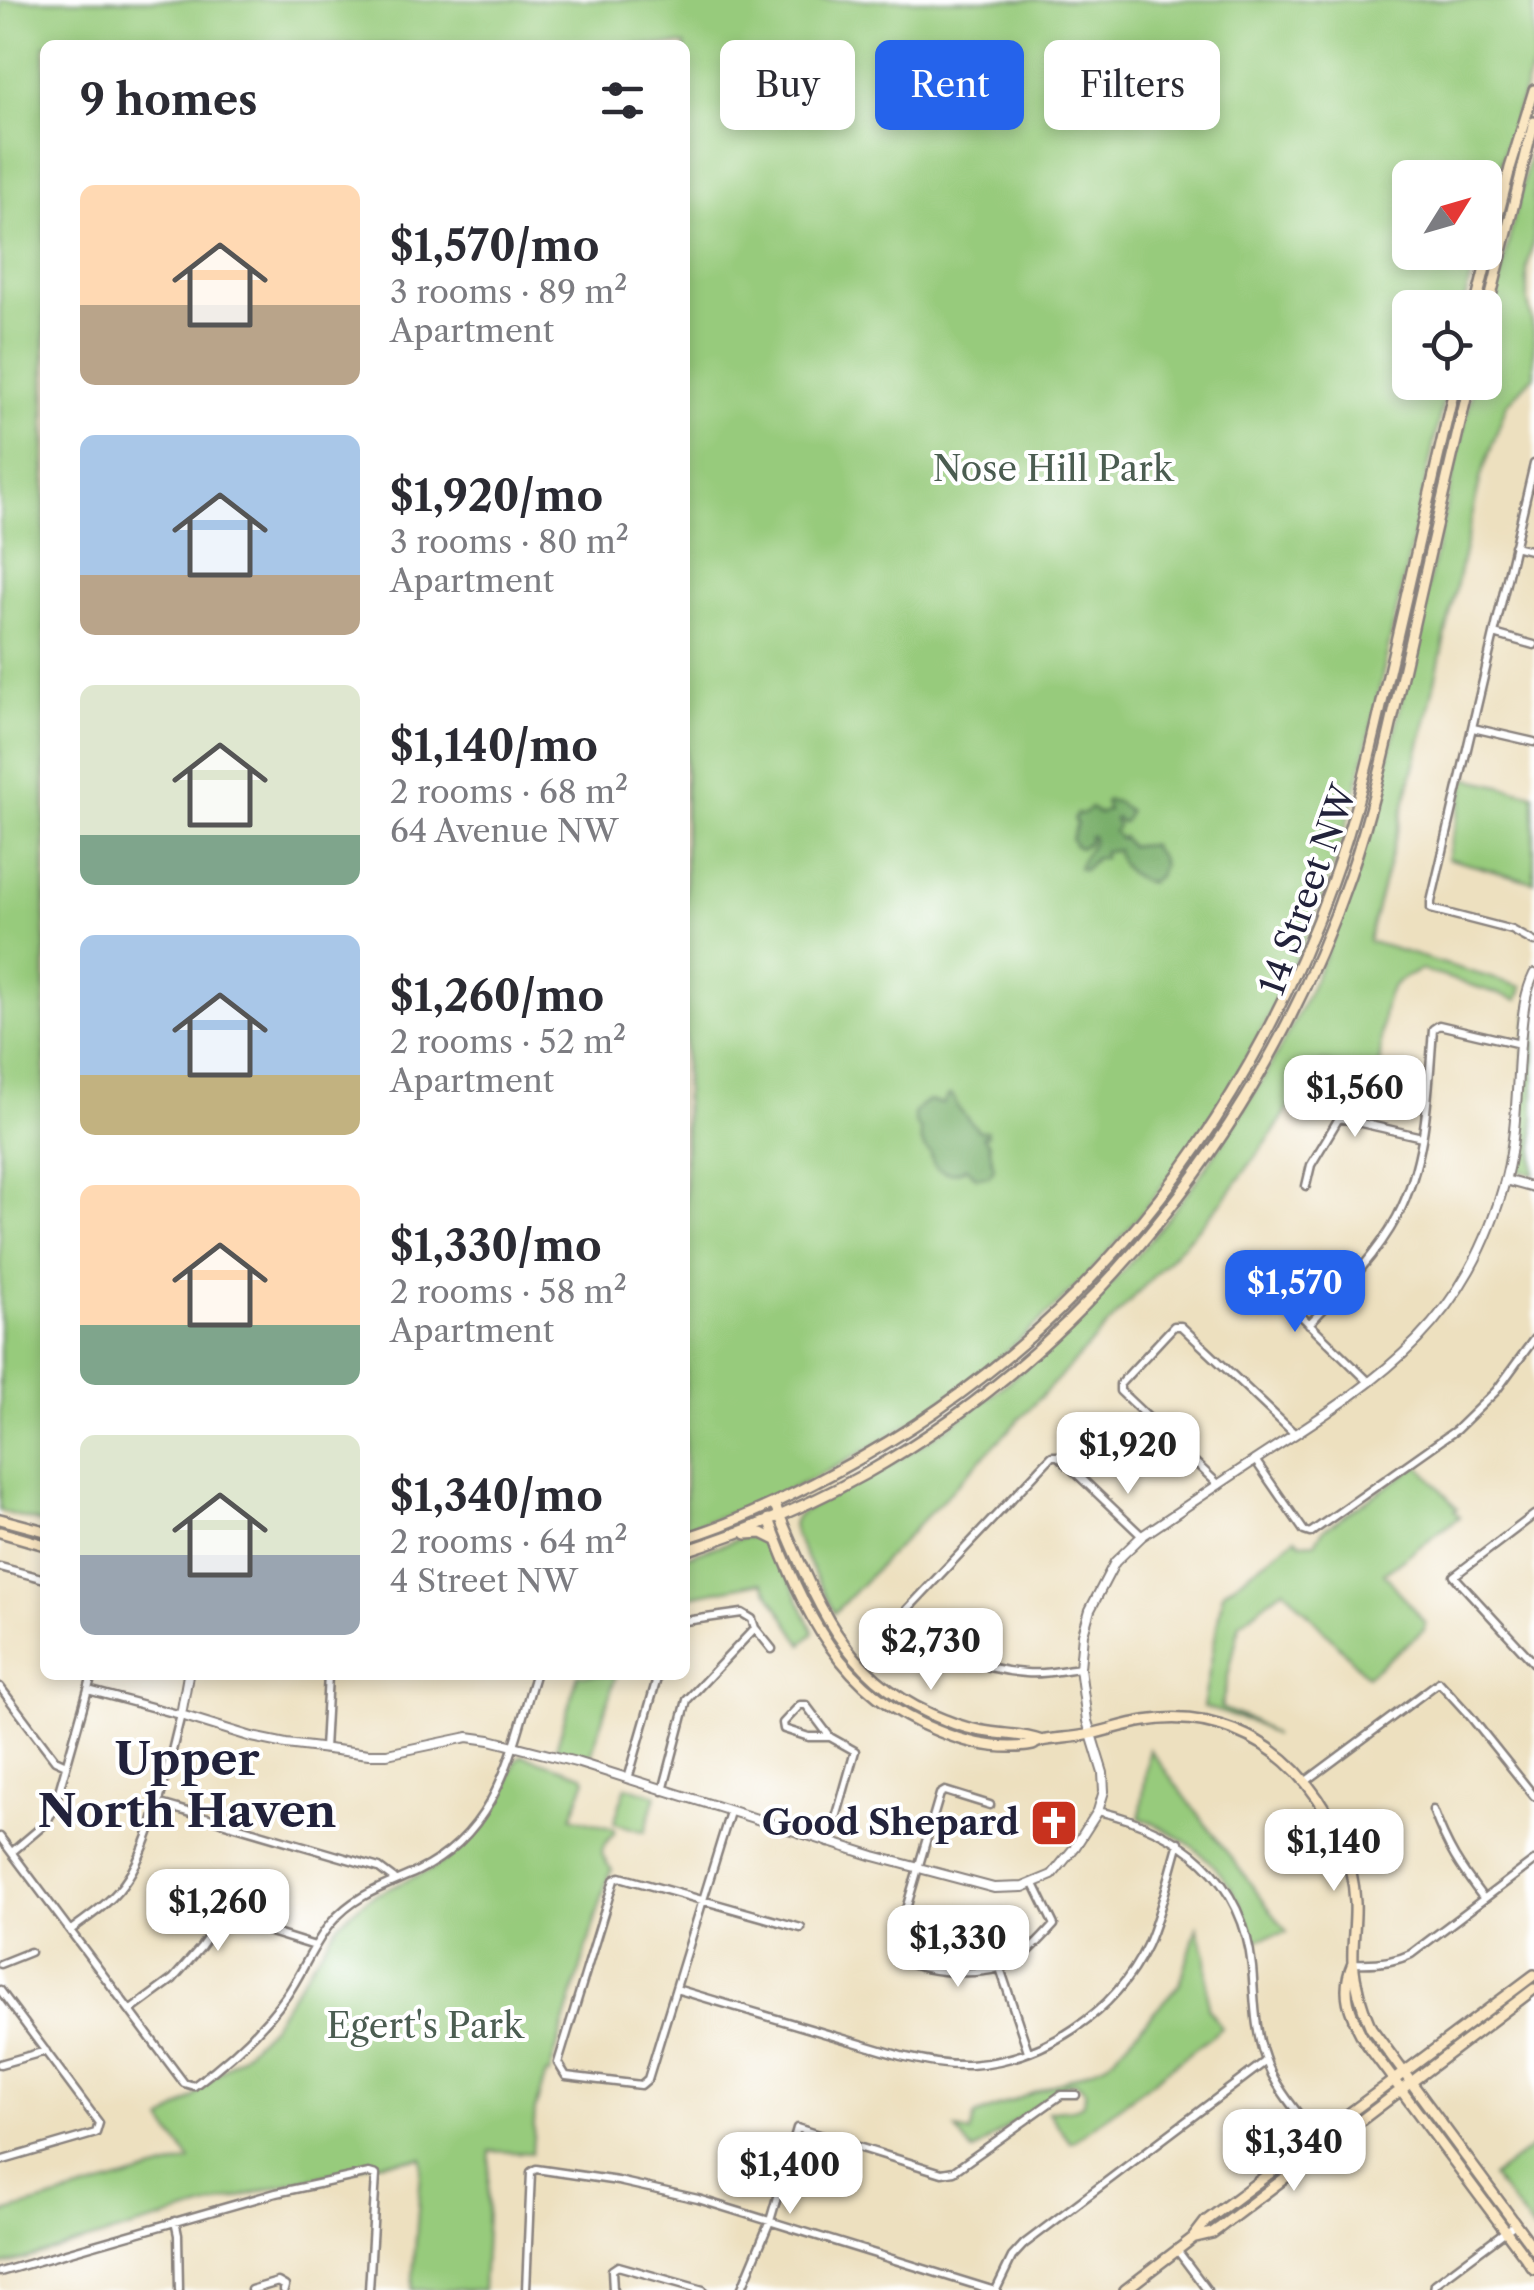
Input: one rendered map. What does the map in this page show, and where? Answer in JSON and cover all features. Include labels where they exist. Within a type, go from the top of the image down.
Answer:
[{"type":"main road","points":[[1480,290],[1534,90]]},
{"type":"main road","points":[[1492,290],[1534,122]]},
{"type":"main road","name":"14 Street NW","points":[[690,1536],[764,1508],[899,1438],[970,1388],[1061,1311],[1130,1237],[1185,1167],[1275,1020],[1334,879],[1363,787],[1452,400]]},
{"type":"main road","name":"14 Street NW","points":[[690,1549],[769,1521],[865,1474],[982,1396],[1099,1292],[1197,1172],[1288,1023],[1350,876],[1378,784],[1466,400]]},
{"type":"main road","points":[[774,1503],[819,1606],[838,1639],[867,1672],[922,1710],[955,1724],[1042,1741]]},
{"type":"main road","points":[[764,1508],[811,1619],[823,1638],[849,1671],[886,1704],[929,1728],[971,1742],[1030,1746],[1145,1721],[1180,1719],[1244,1734],[1288,1764],[1306,1782],[1331,1820],[1345,1852],[1354,1898],[1354,1964],[1366,2017],[1403,2074],[1406,2087],[1534,2269]]},
{"type":"main road","points":[[795,1551],[789,1524],[798,1508]]},
{"type":"main road","points":[[0,1519],[40,1530]]},
{"type":"main road","points":[[0,1532],[40,1544]]},
{"type":"main road","points":[[707,1544],[762,1533],[776,1540]]},
{"type":"main road","points":[[1354,1964],[1346,1978],[1357,2028],[1394,2080],[1406,2087],[1534,2248]]},
{"type":"main road","points":[[1125,2290],[1193,2238],[1206,2221],[1534,1975]]},
{"type":"main road","points":[[1193,2238],[1212,2232],[1534,1990]]},
{"type":"main road","points":[[1375,2056],[1380,2073],[1377,2093]]},
{"type":"street","points":[[1534,464],[1430,902],[1431,909],[1512,930],[1534,942]]},
{"type":"street","points":[[1514,546],[1534,551]]},
{"type":"street","points":[[1494,634],[1534,645]]},
{"type":"street","points":[[1473,728],[1534,742]]},
{"type":"street","points":[[88,1690],[252,1737],[324,1750],[387,1754],[468,1737],[514,1745],[918,1868],[994,1888],[1034,1884],[1052,1875],[1075,1847],[1098,1812],[1104,1790],[1104,1773],[1090,1734],[1080,1668],[1090,1610],[1114,1562],[1142,1536],[1370,1383],[1425,1334],[1464,1283],[1506,1180],[1512,1152],[1524,1002],[1534,974]]},
{"type":"street","points":[[1309,1324],[1358,1272],[1397,1216],[1412,1180],[1422,1137],[1433,1029],[1439,1025],[1520,1044]]},
{"type":"street","points":[[1306,1186],[1311,1165],[1339,1118],[1422,1137]]},
{"type":"street","points":[[1506,1180],[1534,1188]]},
{"type":"street","points":[[1245,1261],[1370,1383]]},
{"type":"street","points":[[1218,1485],[1120,1390],[1120,1384],[1174,1326],[1181,1326],[1295,1434]]},
{"type":"street","points":[[1255,1460],[1304,1531],[1310,1533],[1456,1430],[1496,1391],[1534,1339]]},
{"type":"street","points":[[870,1649],[1052,1456],[1058,1456],[1142,1536]]},
{"type":"street","points":[[1533,1519],[1454,1576],[1534,1662]]},
{"type":"street","points":[[0,1567],[40,1577]]},
{"type":"street","points":[[690,1620],[742,1613],[752,1619],[772,1649]]},
{"type":"street","points":[[901,1616],[961,1659],[1028,1674],[1080,1668]]},
{"type":"street","points":[[664,1791],[687,1700],[755,1628]]},
{"type":"street","points":[[12,1852],[45,1824],[54,1809],[91,1680]]},
{"type":"street","points":[[71,1930],[107,1904],[144,1848],[189,1680]]},
{"type":"street","points":[[324,1750],[328,1680]]},
{"type":"street","points":[[0,1837],[184,2084],[194,2086],[260,2030],[287,1996],[332,1922],[348,1906],[371,1891],[418,1871],[466,1837],[502,1783],[534,1680]]},
{"type":"street","points":[[628,1780],[657,1680]]},
{"type":"street","points":[[1306,1782],[1439,1682],[1534,1796]]},
{"type":"street","points":[[0,1687],[55,1760],[66,1766]]},
{"type":"street","points":[[829,1843],[855,1751],[830,1737],[806,1705],[800,1706],[783,1724],[784,1729],[809,1737],[830,1737]]},
{"type":"street","points":[[990,1806],[946,1790],[940,1794],[893,1952],[898,1958],[932,1970],[971,1972],[1000,1968],[1028,1951],[1054,1925],[1034,1884]]},
{"type":"street","points":[[157,1803],[379,1868],[395,1880]]},
{"type":"street","points":[[1433,1810],[1457,1864],[1484,1898]]},
{"type":"street","points":[[730,1812],[704,1900],[648,2079],[642,2085],[566,2076],[558,2062],[614,1880],[620,1878],[704,1900],[801,1928]]},
{"type":"street","points":[[1098,1812],[1179,1842],[1213,1872],[1229,1895],[1240,1916],[1252,1966],[1254,2010],[1266,2062],[1324,2147]]},
{"type":"street","points":[[676,1989],[902,2056],[940,2064],[1005,2060],[1050,2044],[1077,2027],[1104,2006],[1128,1976],[1148,1944],[1179,1842]]},
{"type":"street","points":[[1354,1964],[1403,1958],[1534,1861]]},
{"type":"street","points":[[131,2010],[173,1979],[222,1917],[316,1946]]},
{"type":"street","points":[[0,1964],[30,1952]]},
{"type":"street","points":[[1000,1968],[1028,2051]]},
{"type":"street","points":[[0,1990],[99,2124],[96,2134],[0,2161]]},
{"type":"street","points":[[0,2064],[46,2051]]},
{"type":"street","points":[[526,2290],[531,2172],[536,2169],[652,2187],[994,2290],[1024,2244],[1266,2062]]},
{"type":"street","points":[[741,2290],[770,2220],[797,2128],[942,2173],[962,2167],[1061,2095],[1076,2095]]},
{"type":"street","points":[[0,2272],[276,2193],[369,2173],[376,2174],[370,2290]]},
{"type":"street","points":[[176,2221],[178,2290]]},
{"type":"street","points":[[1434,2290],[1435,2284],[1515,2224]]},
{"type":"street","points":[[1177,2250],[1206,2290]]},
{"type":"street","points":[[612,2290],[612,2270],[618,2266],[703,2290]]},
{"type":"street","points":[[252,2290],[278,2282],[284,2290]]},
{"type":"green space","name":"Nose Hill Park","points":[[0,0],[1534,0],[1534,61],[1502,160],[1392,160],[1392,270],[1473,270],[1467,290],[1392,290],[1392,400],[1443,400],[1359,778],[1340,846],[1300,951],[1250,1052],[1190,1148],[1122,1237],[1045,1317],[959,1389],[865,1451],[764,1501],[690,1526],[690,40],[40,40],[40,1523],[0,1511]]},
{"type":"green space","points":[[1534,137],[1534,237],[1527,268],[1527,297],[1534,332],[1534,375],[1507,404],[1481,476],[1425,726],[1368,941],[1522,987],[1518,1000],[1422,970],[1396,983],[1383,1014],[1379,1074],[1322,1062],[1316,1065],[1271,1136],[1222,1202],[834,1613],[795,1536],[793,1523],[797,1515],[870,1476],[954,1423],[1013,1378],[1084,1312],[1180,1202],[1261,1081],[1296,1017],[1353,883],[1378,799],[1470,400],[1502,400],[1502,290],[1497,290]]},
{"type":"green space","points":[[1467,778],[1534,794],[1534,882],[1447,858]]},
{"type":"green space","points":[[1107,800],[1117,802],[1129,812],[1124,822],[1114,819],[1114,832],[1120,839],[1123,837],[1129,846],[1150,845],[1160,857],[1163,866],[1149,883],[1127,871],[1117,850],[1104,851],[1103,858],[1096,858],[1084,870],[1078,868],[1093,841],[1092,836],[1080,848],[1075,846],[1071,839],[1076,814],[1091,808],[1099,814],[1108,810]]},
{"type":"green space","points":[[1534,990],[1534,1174],[1516,1170],[1515,1165],[1522,1122],[1526,1033]]},
{"type":"green space","points":[[949,1095],[979,1131],[987,1131],[988,1135],[983,1136],[989,1144],[994,1169],[989,1176],[976,1177],[967,1167],[949,1173],[939,1170],[923,1144],[914,1114],[929,1101],[943,1104]]},
{"type":"green space","points":[[1419,1465],[1457,1508],[1454,1510],[1459,1517],[1384,1573],[1425,1623],[1424,1630],[1367,1676],[1284,1588],[1240,1623],[1221,1708],[1254,1721],[1274,1736],[1252,1722],[1203,1707],[1223,1592],[1296,1538],[1301,1543],[1315,1542],[1324,1529]]},
{"type":"green space","points":[[744,1537],[766,1537],[774,1546],[814,1633],[802,1644],[762,1582],[690,1596],[690,1555]]},
{"type":"green space","points":[[576,1680],[614,1680],[590,1759],[556,1748]]},
{"type":"green space","points":[[1149,1749],[1287,1932],[1254,1940],[1237,1899],[1212,1865],[1180,1838],[1140,1818]]},
{"type":"green space","name":"Egert's Park","points":[[522,1755],[583,1775],[586,1779],[572,1817],[614,1829],[602,1852],[612,1870],[535,2110],[532,2153],[490,2151],[483,2290],[412,2290],[422,2158],[367,2164],[279,2186],[0,2266],[0,2214],[191,2161],[162,2121],[271,2026],[339,1922],[368,1898],[432,1869],[483,1828]]},
{"type":"green space","points":[[626,1786],[656,1795],[645,1832],[614,1823]]},
{"type":"green space","points":[[1197,1927],[1206,1955],[1208,2009],[1222,2028],[1073,2142],[1048,2112],[1082,2104],[1085,2090],[1076,2082],[1066,2084],[973,2152],[956,2130],[970,2133],[975,2116],[1108,2063],[1180,1984]]},
{"type":"green space","points":[[1534,2145],[1534,2231],[1492,2177]]},
{"type":"place","name":"Good Shepard","points":[[1054,1823]]},
{"type":"district","name":"Upper North Haven","points":[[187,1785]]}]
